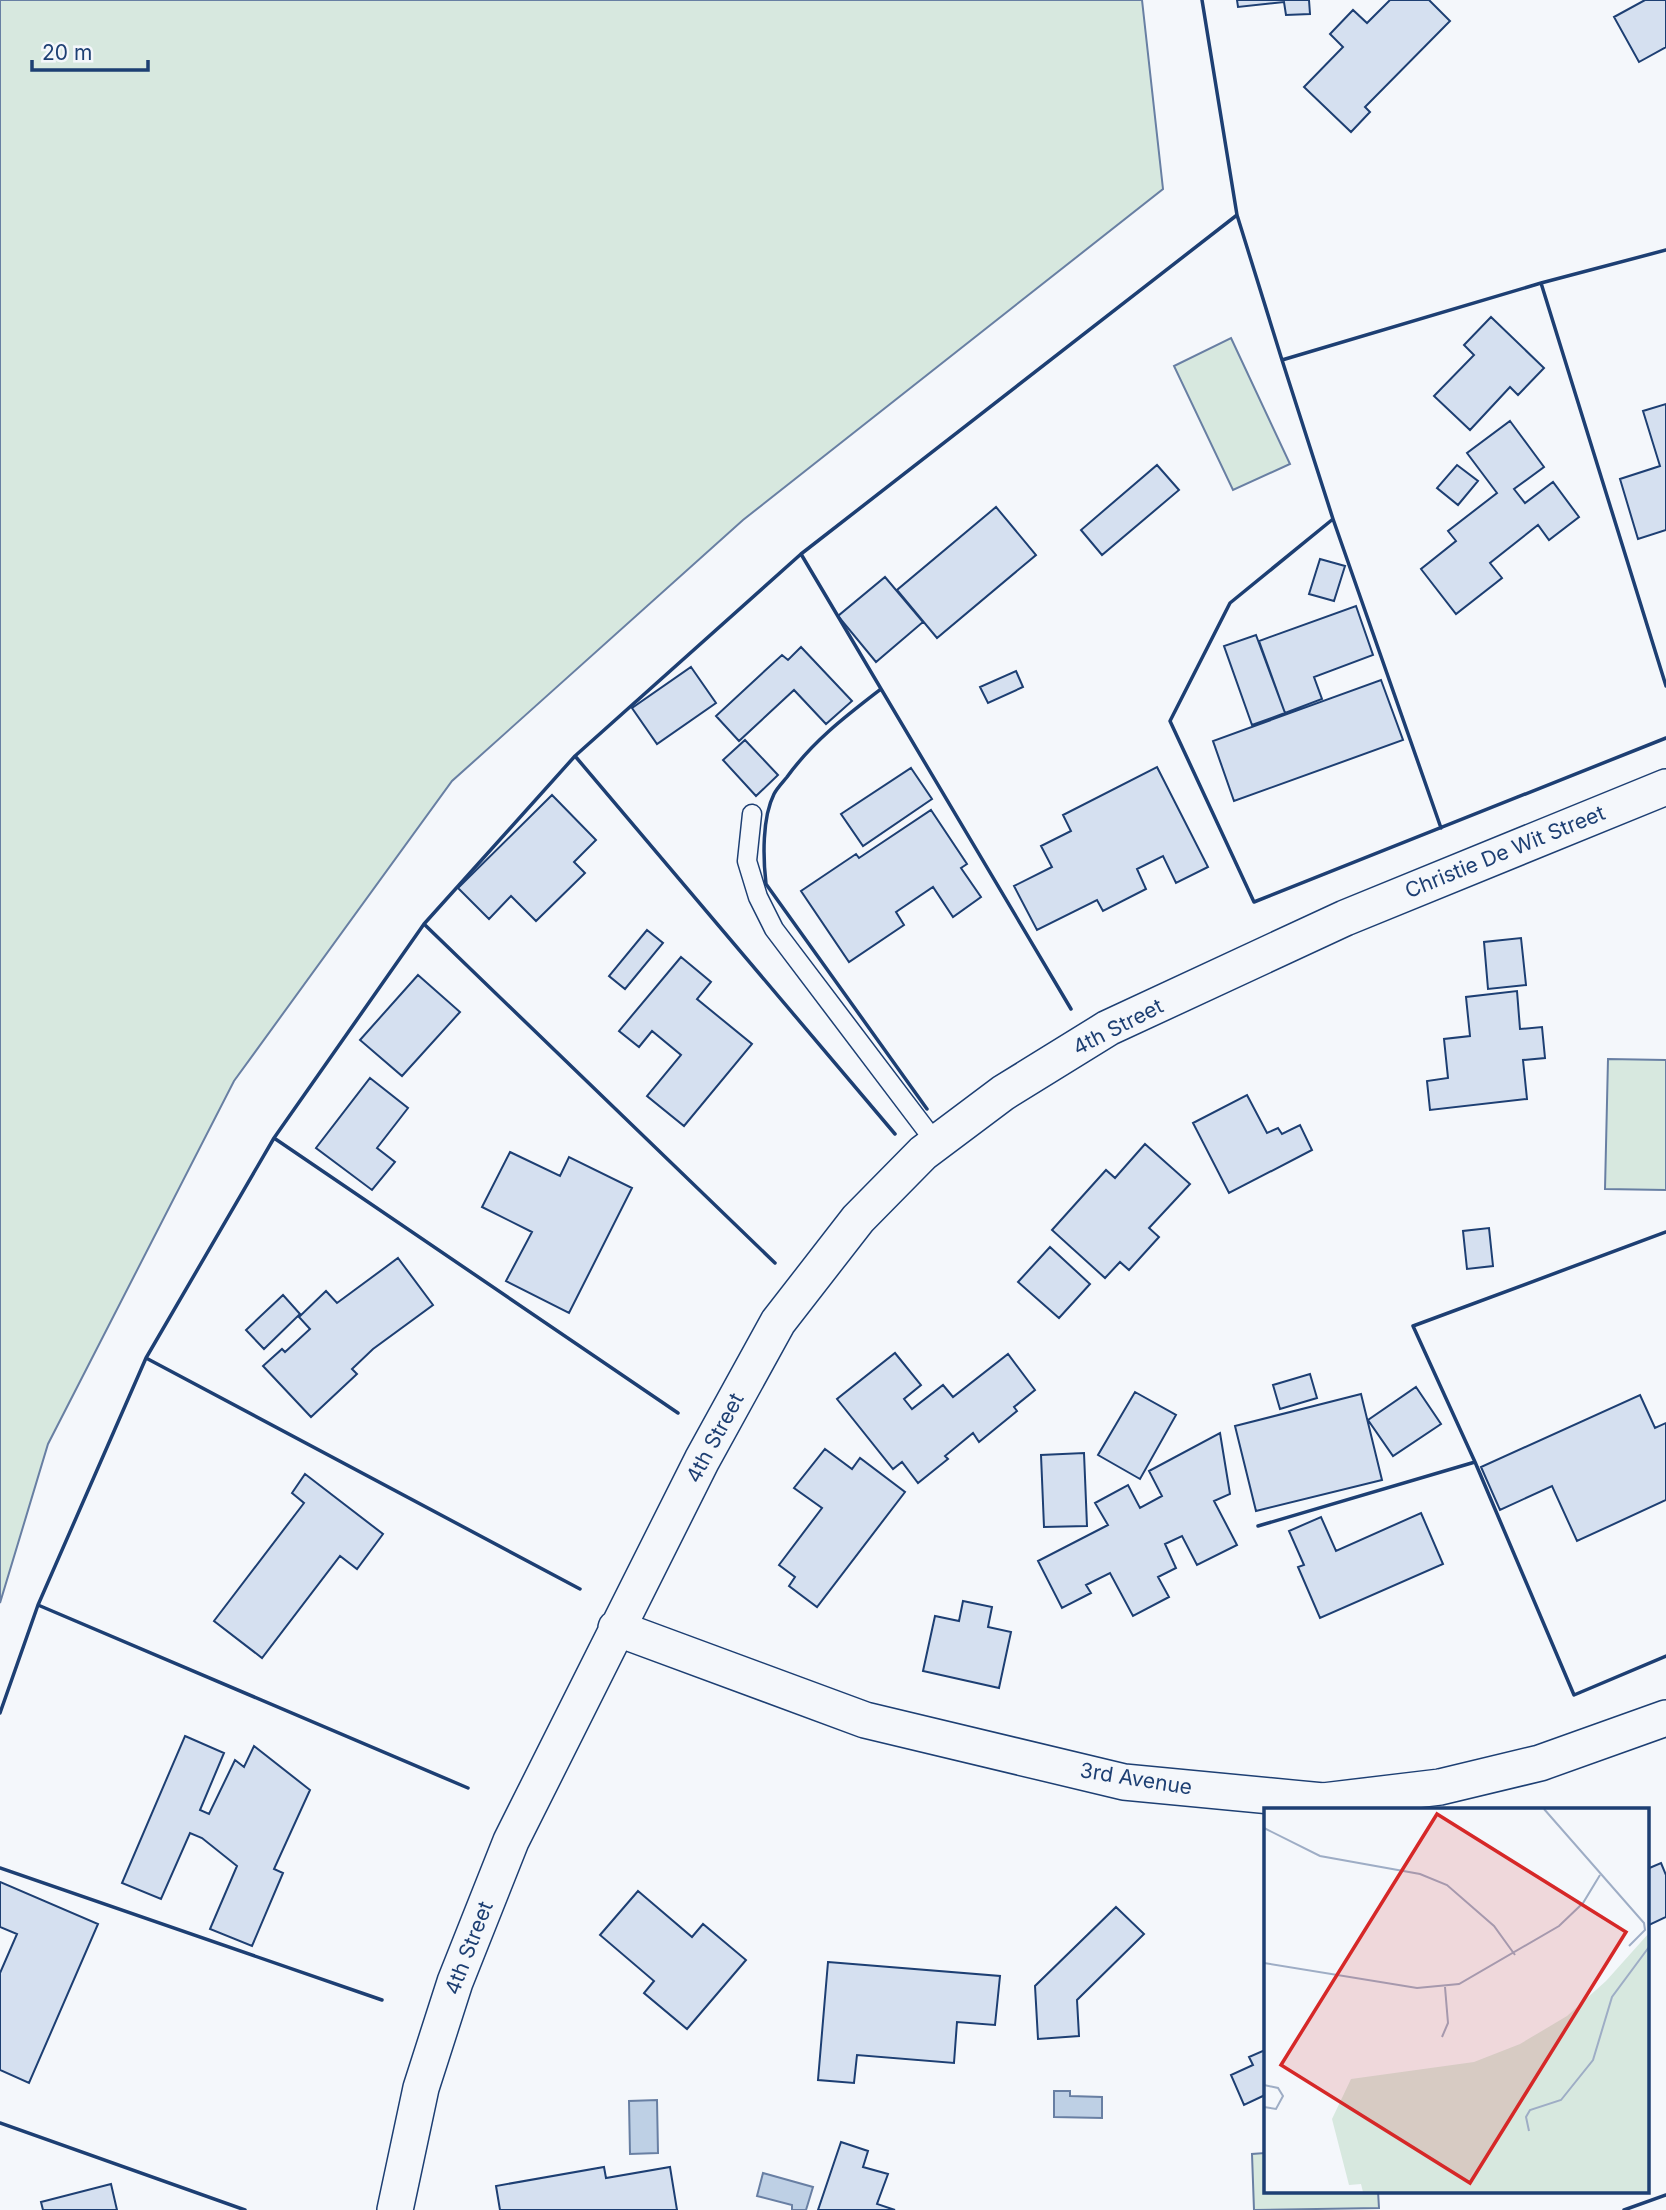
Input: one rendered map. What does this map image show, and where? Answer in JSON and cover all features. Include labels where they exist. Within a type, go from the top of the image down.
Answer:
[{"type":"street","name":"Christie De Wit Street","points":[[1345,918],[1666,787]]},
{"type":"street","name":"4th Street","points":[[395,2210],[421,2088],[455,1982],[511,1841],[616,1628],[702,1461],[778,1322],[858,1219],[923,1153],[1003,1093],[1108,1028],[1345,918]]},
{"type":"street","name":"3rd Avenue","points":[[616,1628],[865,1720],[1124,1782],[1323,1801],[1440,1787],[1540,1763],[1666,1718]]},
{"type":"lane","points":[[752,814],[747,861],[758,897],[774,929],[936,1143]]},
{"type":"shaded area","points":[[0,0],[1142,0],[1163,189],[743,520],[452,781],[234,1081],[48,1444],[0,1603]]},
{"type":"shaded area","points":[[1231,338],[1290,464],[1233,490],[1174,366]]},
{"type":"shaded area","points":[[1608,1059],[1666,1060],[1666,1190],[1605,1189]]},
{"type":"shaded area","points":[[1264,2153],[1264,2192],[1378,2192],[1379,2208],[1254,2210],[1252,2154]]},
{"type":"water","points":[[1054,2091],[1070,2091],[1070,2096],[1102,2097],[1102,2118],[1054,2117]]},
{"type":"water","points":[[657,2100],[658,2153],[630,2154],[629,2101]]},
{"type":"water","points":[[763,2173],[813,2187],[806,2210],[792,2210],[792,2205],[757,2196]]},
{"type":"building","points":[[1237,0],[1309,0],[1310,14],[1286,15],[1284,2],[1238,7]]},
{"type":"building","points":[[1390,0],[1429,0],[1450,21],[1365,107],[1370,112],[1351,132],[1304,87],[1343,47],[1330,34],[1353,10],[1367,23]]},
{"type":"building","points":[[1645,0],[1666,0],[1666,47],[1639,62],[1614,17]]},
{"type":"building","points":[[1491,317],[1544,368],[1518,395],[1510,387],[1470,430],[1434,396],[1474,355],[1464,345]]},
{"type":"building","points":[[1666,404],[1666,530],[1638,539],[1620,479],[1660,466],[1643,411]]},
{"type":"building","points":[[1510,421],[1544,467],[1514,489],[1525,503],[1553,482],[1579,517],[1549,540],[1538,525],[1490,563],[1502,578],[1456,614],[1421,569],[1456,541],[1448,531],[1497,493],[1467,453]]},
{"type":"building","points":[[1157,465],[1179,490],[1102,555],[1081,530]]},
{"type":"building","points":[[1457,465],[1478,481],[1458,505],[1437,488]]},
{"type":"building","points":[[996,507],[1036,555],[937,638],[897,590]]},
{"type":"building","points":[[1320,559],[1345,566],[1334,601],[1309,594]]},
{"type":"building","points":[[885,577],[923,622],[876,662],[838,616]]},
{"type":"building","points":[[1356,606],[1373,655],[1314,677],[1322,699],[1285,713],[1259,641]]},
{"type":"building","points":[[1256,635],[1285,713],[1252,725],[1224,646]]},
{"type":"building","points":[[801,647],[852,701],[826,724],[794,690],[739,741],[716,716],[782,655],[788,660]]},
{"type":"building","points":[[691,667],[716,703],[657,744],[632,708]]},
{"type":"building","points":[[1016,671],[1023,687],[988,703],[980,687]]},
{"type":"building","points":[[1381,680],[1403,740],[1234,801],[1213,741]]},
{"type":"building","points":[[745,740],[778,775],[756,796],[723,760]]},
{"type":"building","points":[[1157,767],[1208,867],[1176,883],[1163,856],[1137,869],[1146,889],[1103,911],[1097,900],[1037,930],[1014,886],[1052,867],[1041,846],[1071,831],[1063,815]]},
{"type":"building","points":[[911,768],[932,799],[863,846],[841,814]]},
{"type":"building","points":[[552,795],[596,840],[574,862],[585,873],[536,921],[511,896],[489,919],[458,888]]},
{"type":"building","points":[[931,810],[967,864],[961,868],[981,897],[953,917],[933,887],[896,912],[904,925],[849,962],[801,891],[856,854],[859,858]]},
{"type":"building","points":[[647,930],[663,943],[625,989],[609,976]]},
{"type":"building","points":[[1521,938],[1526,985],[1488,989],[1484,942]]},
{"type":"building","points":[[681,957],[711,982],[697,999],[752,1044],[684,1126],[647,1096],[681,1055],[652,1031],[639,1047],[619,1031]]},
{"type":"building","points":[[418,975],[460,1012],[402,1076],[360,1040]]},
{"type":"building","points":[[1517,991],[1520,1029],[1542,1027],[1545,1058],[1523,1060],[1527,1099],[1430,1110],[1427,1081],[1448,1078],[1444,1039],[1470,1036],[1466,997]]},
{"type":"building","points":[[370,1078],[408,1108],[377,1148],[395,1162],[372,1190],[316,1148]]},
{"type":"building","points":[[1247,1095],[1267,1133],[1278,1128],[1282,1134],[1300,1125],[1312,1150],[1229,1193],[1193,1123]]},
{"type":"building","points":[[1145,1144],[1190,1184],[1149,1228],[1159,1237],[1129,1270],[1120,1262],[1105,1278],[1052,1230],[1106,1170],[1115,1178]]},
{"type":"building","points":[[510,1152],[560,1176],[569,1157],[632,1188],[569,1313],[506,1281],[532,1232],[482,1207]]},
{"type":"building","points":[[1489,1228],[1493,1266],[1467,1269],[1463,1231]]},
{"type":"building","points":[[1050,1247],[1090,1284],[1059,1318],[1018,1282]]},
{"type":"building","points":[[398,1258],[433,1305],[373,1349],[352,1369],[357,1374],[311,1417],[263,1366],[282,1349],[285,1352],[310,1329],[299,1317],[326,1291],[337,1303]]},
{"type":"building","points":[[283,1295],[300,1314],[264,1349],[246,1330]]},
{"type":"building","points":[[895,1353],[921,1385],[904,1399],[912,1409],[943,1385],[953,1397],[1008,1354],[1035,1390],[1014,1407],[1017,1411],[979,1442],[973,1433],[945,1456],[948,1459],[918,1483],[902,1462],[893,1469],[837,1399]]},
{"type":"building","points":[[1310,1374],[1317,1398],[1280,1409],[1273,1385]]},
{"type":"building","points":[[1416,1387],[1441,1424],[1393,1456],[1368,1420]]},
{"type":"building","points":[[1135,1392],[1176,1415],[1140,1479],[1098,1455]]},
{"type":"building","points":[[1361,1394],[1382,1480],[1256,1511],[1235,1426]]},
{"type":"building","points":[[1640,1395],[1655,1428],[1666,1423],[1666,1500],[1577,1541],[1552,1486],[1500,1510],[1481,1467]]},
{"type":"building","points":[[1220,1433],[1230,1494],[1214,1501],[1237,1545],[1197,1565],[1182,1536],[1165,1544],[1176,1568],[1158,1577],[1169,1597],[1133,1616],[1110,1573],[1086,1585],[1091,1593],[1062,1608],[1038,1561],[1108,1525],[1095,1503],[1128,1485],[1140,1508],[1162,1496],[1149,1471]]},
{"type":"building","points":[[825,1449],[852,1469],[860,1458],[905,1492],[817,1607],[789,1586],[795,1577],[779,1565],[822,1508],[794,1488]]},
{"type":"building","points":[[1084,1453],[1087,1526],[1044,1527],[1041,1455]]},
{"type":"building","points":[[305,1474],[383,1534],[357,1569],[340,1556],[262,1658],[214,1621],[304,1503],[292,1493]]},
{"type":"building","points":[[1421,1513],[1443,1564],[1320,1618],[1298,1567],[1304,1565],[1289,1531],[1321,1517],[1336,1551]]},
{"type":"building","points":[[963,1601],[992,1607],[988,1627],[1011,1632],[999,1688],[923,1671],[935,1616],[959,1621]]},
{"type":"building","points":[[185,1736],[224,1753],[200,1810],[209,1814],[235,1760],[244,1767],[254,1746],[310,1790],[274,1869],[283,1873],[252,1946],[210,1929],[237,1866],[202,1838],[190,1833],[161,1899],[122,1883]]},
{"type":"building","points":[[1661,1863],[1666,1875],[1666,1917],[1648,1926],[1648,1869]]},
{"type":"building","points":[[0,1882],[98,1924],[29,2083],[0,2070],[0,1973],[17,1934],[0,1927]]},
{"type":"building","points":[[638,1891],[692,1937],[703,1924],[746,1960],[687,2029],[644,1993],[654,1981],[600,1935]]},
{"type":"building","points":[[1116,1907],[1144,1934],[1077,2000],[1079,2036],[1038,2039],[1035,1986]]},
{"type":"building","points":[[828,1962],[1000,1976],[995,2025],[957,2022],[954,2063],[857,2055],[854,2083],[818,2080]]},
{"type":"building","points":[[1264,2050],[1264,2095],[1244,2105],[1231,2075],[1253,2065],[1249,2057]]},
{"type":"building","points":[[841,2142],[868,2151],[863,2167],[888,2174],[877,2204],[895,2210],[818,2210]]},
{"type":"building","points":[[604,2167],[606,2178],[670,2167],[677,2210],[500,2210],[496,2186]]},
{"type":"building","points":[[111,2184],[117,2210],[43,2210],[41,2202]]},
{"type":"wall","points":[[1202,0],[1237,215],[1282,360]]},
{"type":"wall","points":[[0,1713],[38,1605],[146,1358],[274,1138],[424,924],[575,756],[801,554],[1237,215]]},
{"type":"wall","points":[[1333,519],[1282,360],[1541,283],[1666,250]]},
{"type":"wall","points":[[1541,283],[1666,686]]},
{"type":"wall","points":[[1441,828],[1333,519],[1230,603],[1170,721],[1254,902],[1666,738]]},
{"type":"wall","points":[[801,554],[1071,1009]]},
{"type":"wall","points":[[881,689],[819,740],[775,792],[765,826],[766,884],[927,1109]]},
{"type":"wall","points":[[575,756],[895,1134]]},
{"type":"wall","points":[[424,924],[775,1263]]},
{"type":"wall","points":[[274,1138],[678,1413]]},
{"type":"wall","points":[[1666,1232],[1413,1326],[1475,1462],[1574,1695],[1666,1656]]},
{"type":"wall","points":[[146,1358],[580,1589]]},
{"type":"wall","points":[[1258,1526],[1475,1462]]},
{"type":"wall","points":[[38,1605],[468,1788]]},
{"type":"wall","points":[[0,1868],[382,2000]]},
{"type":"wall","points":[[0,2123],[245,2210]]},
{"type":"wall","points":[[1624,2210],[1666,2195]]}]
